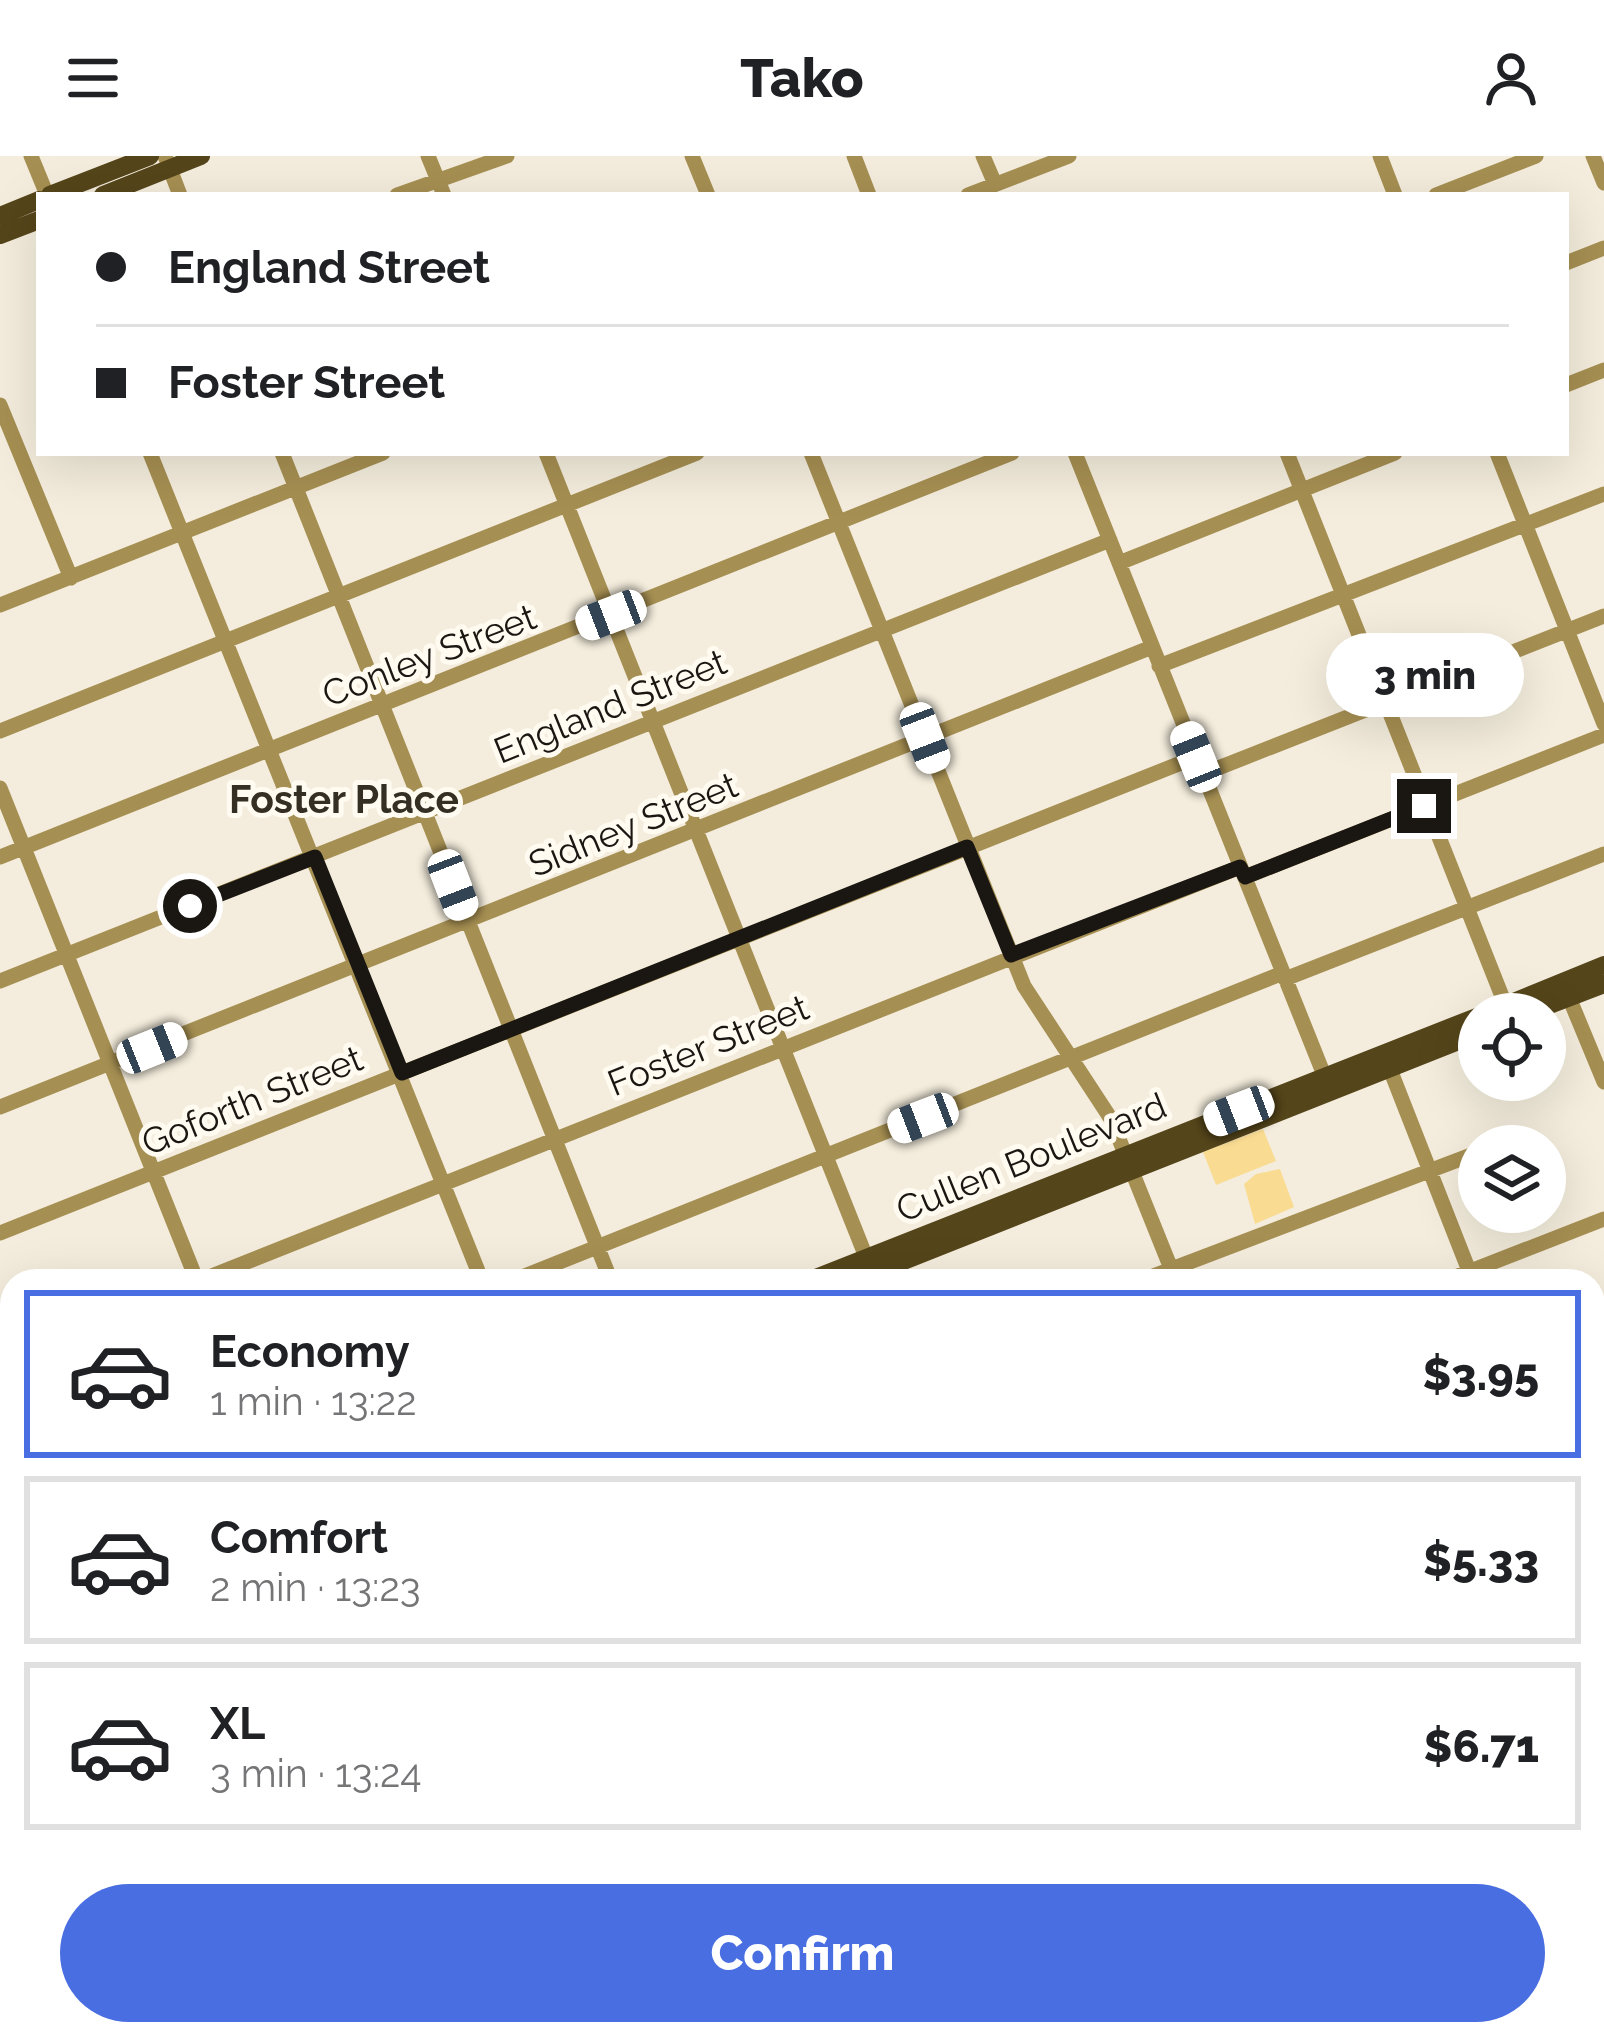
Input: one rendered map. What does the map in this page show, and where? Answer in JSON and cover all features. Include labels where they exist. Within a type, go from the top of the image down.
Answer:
[{"type":"main road","points":[[56,192],[150,156]]},
{"type":"main road","points":[[109,192],[167,162],[201,156]]},
{"type":"main road","points":[[0,216],[36,201]]},
{"type":"main road","points":[[0,236],[36,221]]},
{"type":"main road","name":"Cullen Boulevard","points":[[1561,993],[1604,965]]},
{"type":"main road","name":"Cullen Boulevard","points":[[1557,993],[1604,984]]},
{"type":"main road","name":"Cullen Boulevard","points":[[1387,1063],[1458,1027]]},
{"type":"main road","name":"Cullen Boulevard","points":[[873,1269],[1131,1161],[1458,1040]]},
{"type":"street","points":[[31,156],[47,192]]},
{"type":"street","points":[[428,156],[441,189],[507,156]]},
{"type":"street","points":[[692,156],[707,192]]},
{"type":"street","points":[[854,156],[868,192]]},
{"type":"street","points":[[983,156],[994,184]]},
{"type":"street","points":[[975,192],[1069,156]]},
{"type":"street","points":[[1380,156],[1394,192]]},
{"type":"street","points":[[1444,192],[1536,156]]},
{"type":"street","points":[[1593,156],[1604,183]]},
{"type":"street","points":[[167,162],[179,192]]},
{"type":"street","points":[[1569,262],[1604,248]]},
{"type":"street","points":[[1569,384],[1604,370]]},
{"type":"street","points":[[0,405],[71,578]]},
{"type":"street","points":[[151,456],[477,1269]]},
{"type":"street","points":[[283,456],[606,1269]]},
{"type":"street","points":[[0,605],[376,456]]},
{"type":"street","points":[[547,456],[826,1156],[860,1269]]},
{"type":"street","points":[[0,731],[690,456]]},
{"type":"street","points":[[813,456],[1011,955],[1040,1016],[1072,1059],[1131,1161],[1171,1269]]},
{"type":"street","name":"Conley Street","points":[[0,856],[1004,456]]},
{"type":"street","points":[[1081,456],[1328,1086]]},
{"type":"street","points":[[1287,456],[1500,993]]},
{"type":"street","points":[[1119,563],[1388,456]]},
{"type":"street","points":[[1498,456],[1604,724]]},
{"type":"street","points":[[1160,666],[1604,494]]},
{"type":"street","name":"England Street","points":[[0,981],[1110,540]]},
{"type":"street","points":[[1203,774],[1604,616]]},
{"type":"street","name":"Sidney Street","points":[[0,1107],[1152,647]]},
{"type":"street","name":"Foster Street","points":[[228,1269],[1011,955],[1424,806],[1604,735]]},
{"type":"street","name":"Goforth Street","points":[[0,1233],[1196,757]]},
{"type":"street","points":[[0,788],[193,1269]]},
{"type":"street","points":[[543,1269],[1604,854]]},
{"type":"street","points":[[1566,990],[1604,1082]]},
{"type":"street","points":[[1387,1063],[1468,1269]]},
{"type":"street","points":[[1188,1269],[1458,1160]]},
{"type":"street","points":[[1487,1269],[1604,1219]]},
{"type":"shaded area","points":[[1263,1129],[1276,1161],[1216,1185],[1203,1152]]},
{"type":"shaded area","points":[[1280,1169],[1294,1207],[1255,1224],[1244,1184],[1256,1174]]},
{"type":"district","name":"Foster Place","points":[[344,799]]},
{"type":"route","points":[[190,906],[315,857],[402,1073],[967,847],[1011,955],[1240,867],[1245,877],[1424,806]]}]
